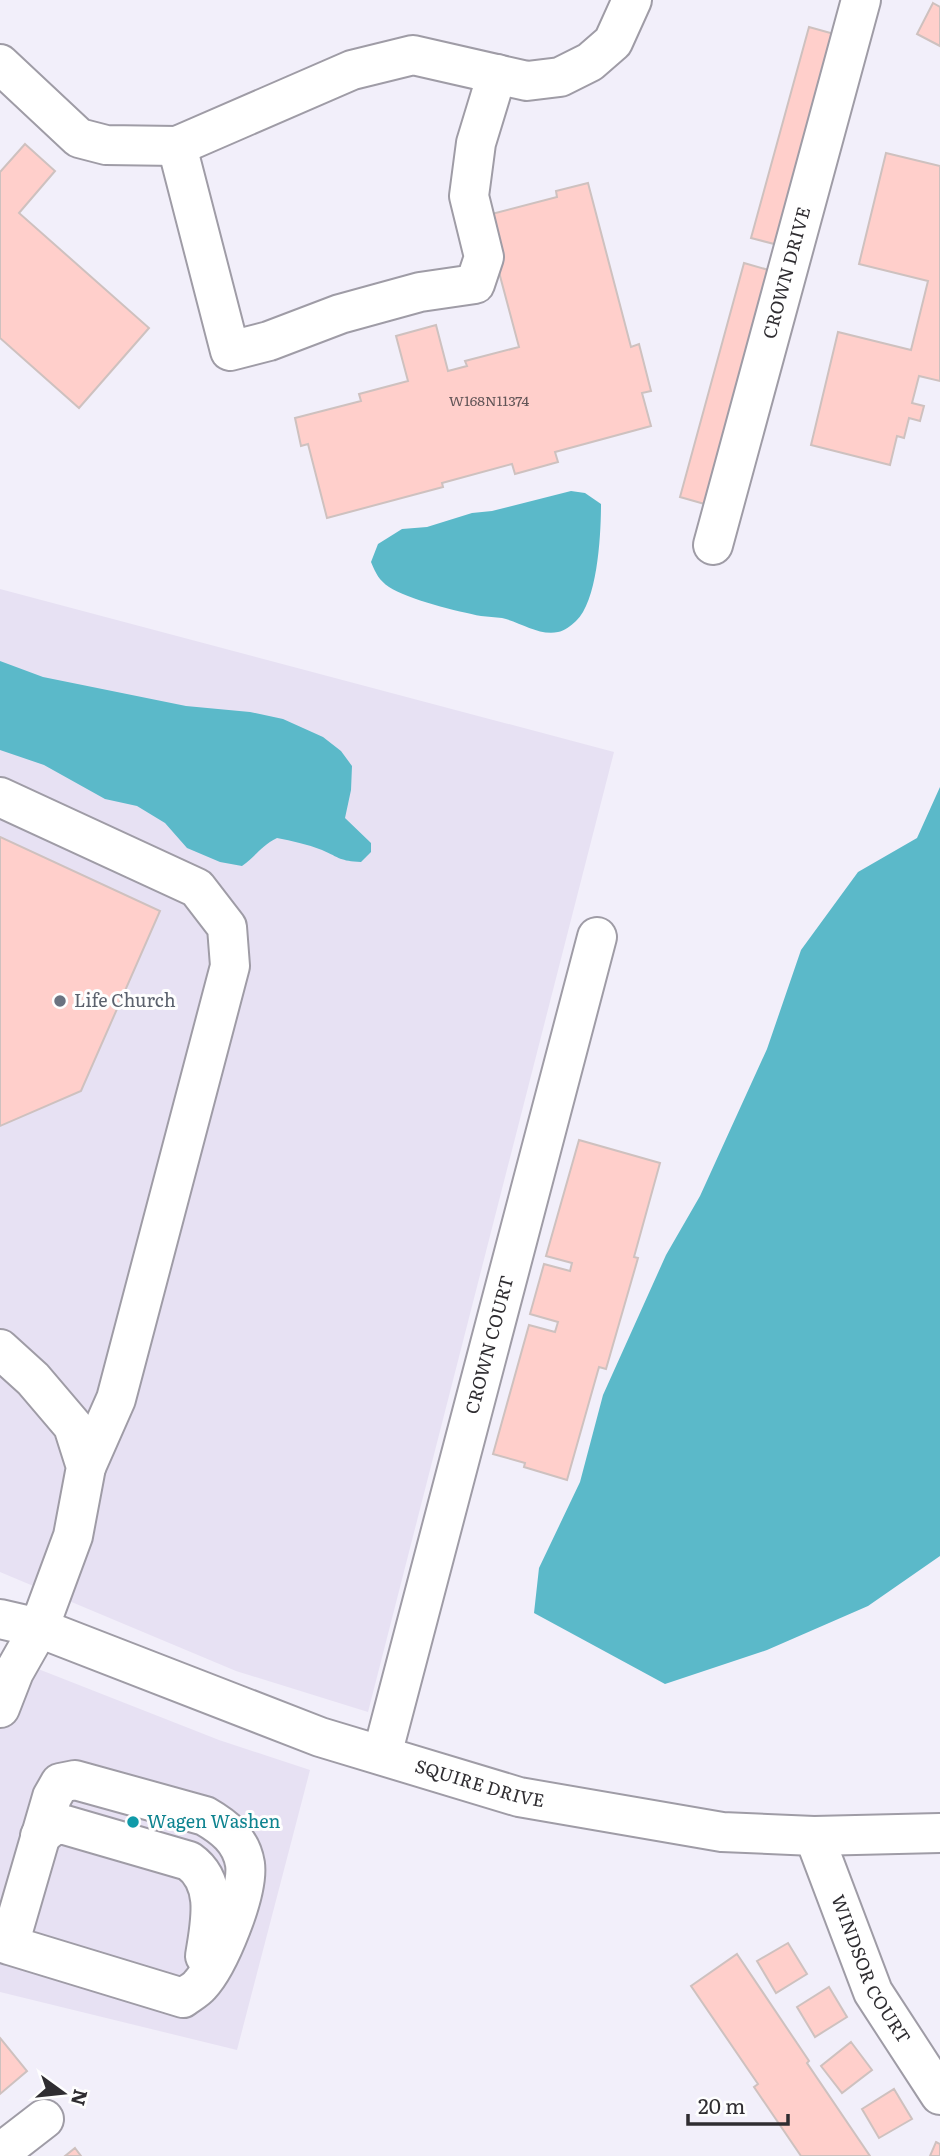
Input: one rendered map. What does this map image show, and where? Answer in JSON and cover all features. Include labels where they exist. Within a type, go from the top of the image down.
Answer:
[{"type":"street","points":[[0,64],[79,138],[106,145],[177,146],[352,70],[414,55],[527,81],[559,77],[590,62],[613,42],[632,0]]},
{"type":"street","name":"CROWN DRIVE","points":[[713,545],[861,0]]},
{"type":"street","points":[[177,146],[230,351],[269,341],[340,314],[420,292],[475,284],[484,257],[469,196],[476,143],[497,74]]},
{"type":"street","points":[[0,797],[197,888],[227,927],[230,965],[116,1399],[86,1467],[73,1535],[39,1628],[14,1672],[0,1708]]},
{"type":"street","name":"CROWN COURT","points":[[382,1755],[597,937]]},
{"type":"street","points":[[0,1349],[33,1379],[73,1426],[86,1467]]},
{"type":"street","name":"SQUIRE DRIVE","points":[[0,1606],[39,1628]]},
{"type":"street","name":"SQUIRE DRIVE","points":[[0,1619],[39,1628],[320,1737],[519,1797],[722,1832],[814,1836],[940,1833]]},
{"type":"street","points":[[75,1780],[205,1816],[224,1827],[236,1841],[245,1864],[243,1890],[219,1958],[200,1986],[183,1998],[4,1943],[52,1797],[60,1783],[75,1780]]},
{"type":"street","name":"WINDSOR COURT","points":[[814,1836],[873,1992],[940,2095]]},
{"type":"street","points":[[0,2153],[44,2119]]},
{"type":"shaded area","points":[[0,589],[614,752],[368,1712],[236,1671],[0,1572]]},
{"type":"shaded area","points":[[0,1654],[219,1740],[310,1770],[237,2050],[0,1992]]},
{"type":"water","points":[[571,491],[585,493],[601,504],[600,532],[597,566],[589,598],[576,621],[560,631],[544,632],[502,618],[460,611],[397,592],[383,582],[371,562],[378,544],[402,529],[427,527],[472,513],[492,511]]},
{"type":"water","points":[[0,661],[43,677],[186,706],[250,712],[283,719],[323,737],[341,751],[352,766],[351,790],[345,818],[371,843],[371,852],[361,862],[349,861],[311,846],[277,838],[242,866],[220,862],[187,848],[165,823],[137,806],[105,799],[44,765],[0,750]]},
{"type":"water","points":[[940,787],[940,1556],[868,1606],[767,1650],[665,1684],[534,1613],[539,1568],[580,1482],[603,1395],[666,1255],[700,1196],[767,1049],[801,950],[858,872],[917,838]]},
{"type":"building","points":[[933,3],[940,7],[940,46],[917,34]]},
{"type":"building","points":[[809,27],[834,34],[778,245],[751,238]]},
{"type":"building","points":[[25,144],[55,171],[19,213],[149,328],[79,408],[0,338],[0,172]]},
{"type":"building","points":[[886,153],[940,166],[940,381],[919,376],[912,403],[924,406],[920,421],[909,418],[904,438],[897,436],[890,465],[811,445],[838,332],[911,350],[928,281],[859,264]]},
{"type":"building","points":[[588,183],[631,347],[639,344],[651,391],[642,393],[651,426],[555,452],[558,462],[515,474],[512,464],[442,483],[443,487],[327,518],[308,444],[301,446],[295,418],[361,401],[359,394],[408,381],[396,336],[436,325],[448,371],[467,366],[465,361],[519,347],[484,216],[557,197],[556,191]]},
{"type":"building","points":[[744,263],[772,271],[708,505],[680,497]]},
{"type":"building","name":"Life Church","points":[[0,837],[160,911],[81,1091],[0,1126]]},
{"type":"building","points":[[579,1140],[660,1163],[634,1257],[638,1258],[606,1369],[599,1367],[567,1480],[524,1467],[525,1463],[493,1454],[529,1325],[555,1332],[558,1322],[530,1314],[544,1264],[570,1271],[572,1263],[546,1256]]},
{"type":"building","points":[[788,1943],[807,1974],[776,1993],[757,1961]]},
{"type":"building","points":[[737,1954],[870,2156],[801,2156],[754,2087],[758,2084],[691,1986]]},
{"type":"building","points":[[829,1987],[847,2017],[815,2037],[797,2007]]},
{"type":"building","points":[[0,2038],[27,2071],[0,2094]]},
{"type":"building","points":[[851,2042],[872,2070],[842,2093],[821,2066]]},
{"type":"building","points":[[894,2089],[912,2119],[879,2138],[862,2109]]},
{"type":"building","points":[[936,2142],[940,2144],[940,2156],[930,2156]]},
{"type":"building","points":[[75,2148],[81,2156],[65,2156]]},
{"type":"place","name":"Life Church","points":[[60,1001]]},
{"type":"place","name":"Wagen Washen","points":[[133,1822]]}]
